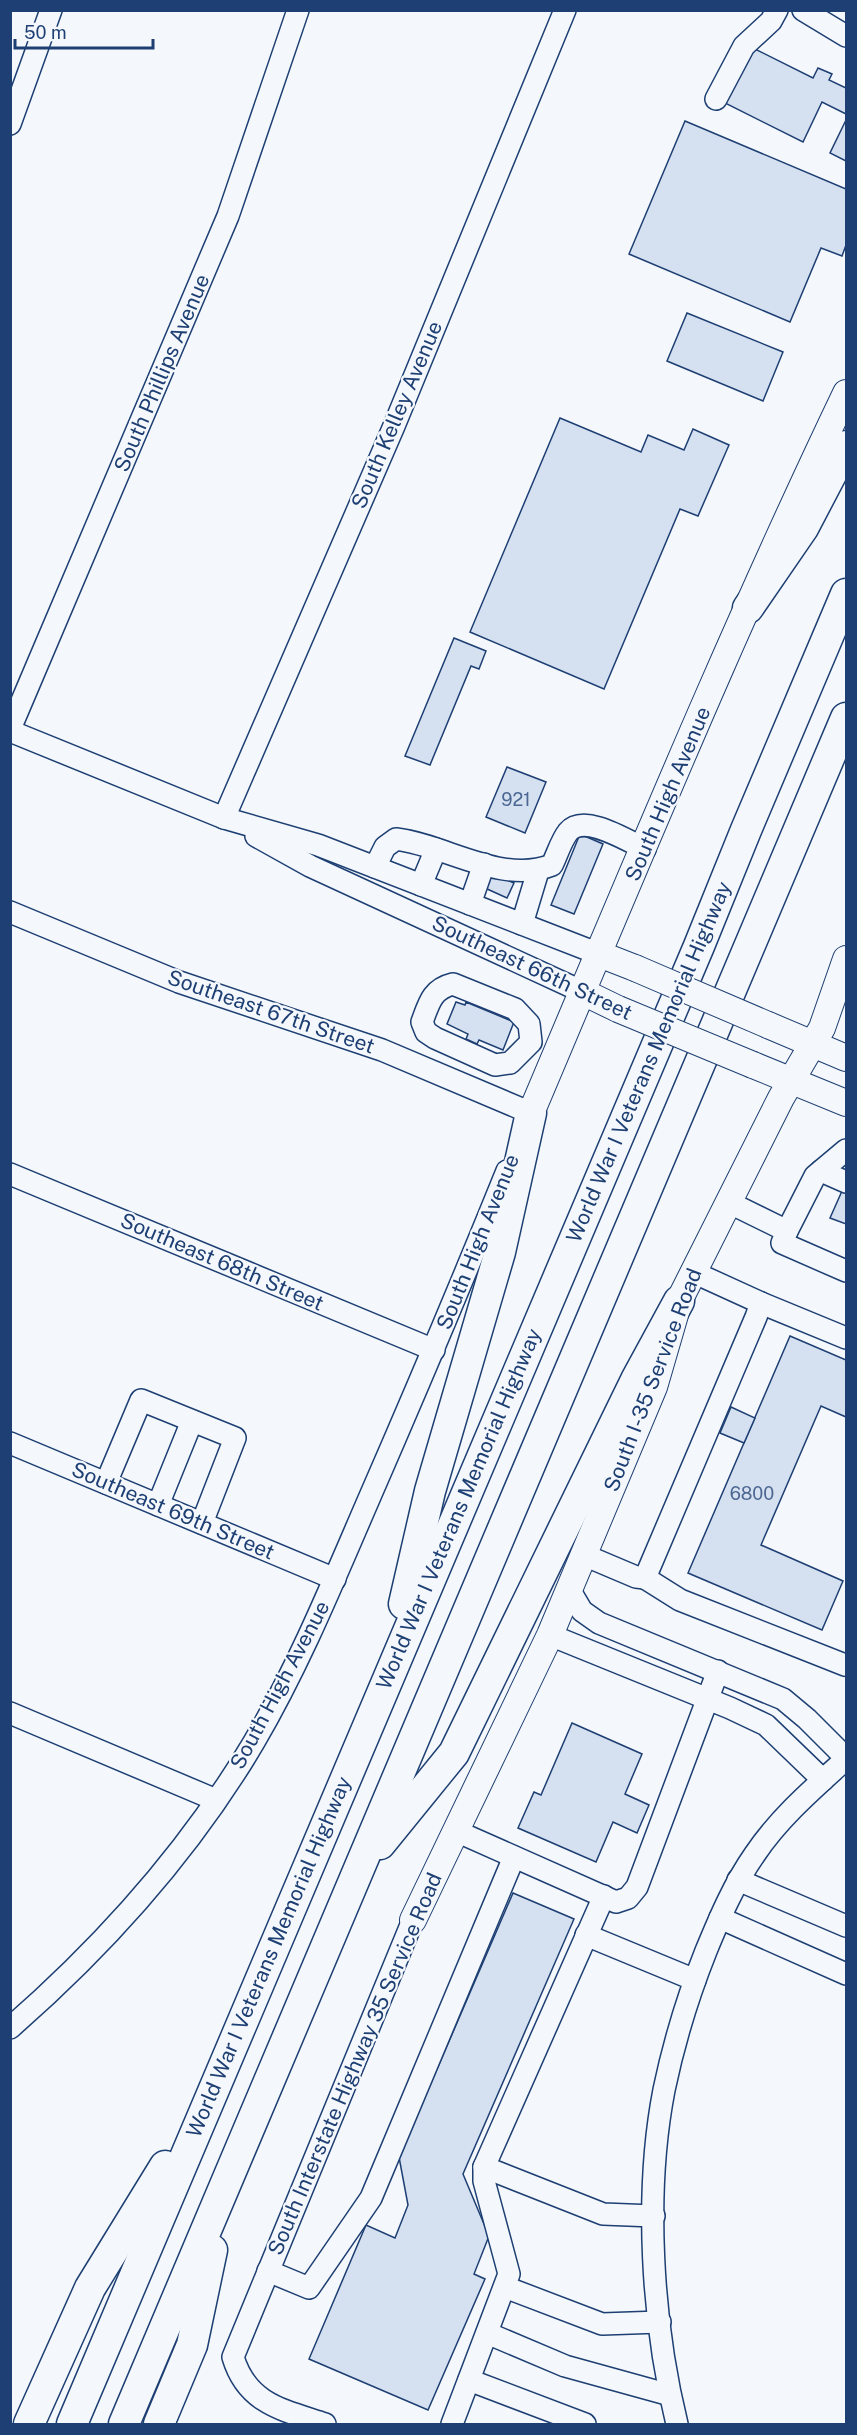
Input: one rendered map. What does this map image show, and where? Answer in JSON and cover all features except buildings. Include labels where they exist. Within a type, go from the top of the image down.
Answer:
[{"type":"highway","points":[[748,608],[803,528],[846,446]]},
{"type":"highway","name":"World War I Veterans Memorial Highway","points":[[72,2424],[682,988],[846,594]]},
{"type":"highway","points":[[124,2424],[846,717]]},
{"type":"highway","points":[[389,1674],[430,1491],[500,1252],[531,1113]]},
{"type":"highway","points":[[357,1872],[454,1753],[636,1380],[679,1301]]},
{"type":"highway","points":[[30,2421],[90,2288],[218,2078]]},
{"type":"highway","points":[[159,2424],[192,2345],[228,2179]]},
{"type":"main road","name":"South High Avenue","points":[[531,1113],[790,511],[846,393]]},
{"type":"main road","name":"Southeast 66th Street","points":[[599,954],[846,1058]]},
{"type":"main road","name":"South I-35 Service Road","points":[[483,1773],[550,1635],[654,1388],[679,1301],[790,1082],[822,1028],[846,958]]},
{"type":"main road","name":"Southeast 66th Street","points":[[583,992],[790,1082],[846,1103]]},
{"type":"main road","name":"South Interstate Highway 35 Service Road","points":[[413,1920],[483,1773]]},
{"type":"street","points":[[10,124],[51,10]]},
{"type":"street","name":"South Phillips Avenue","points":[[10,730],[228,216],[298,10]]},
{"type":"street","name":"South Kelley Avenue","points":[[224,818],[394,426],[565,10]]},
{"type":"street","points":[[716,99],[744,46],[771,21],[777,10]]},
{"type":"street","points":[[803,10],[846,36]]},
{"type":"street","name":"Southeast 66th Street","points":[[10,730],[224,818],[318,845],[599,954]]},
{"type":"street","name":"Southeast 66th Street","points":[[224,818],[310,866],[583,992]]},
{"type":"street","points":[[375,867],[385,847],[396,839],[416,842],[457,857],[518,872],[538,871],[552,866],[567,833],[576,825],[590,824],[645,849]]},
{"type":"street","points":[[421,885],[436,849]]},
{"type":"street","points":[[470,904],[484,864]]},
{"type":"street","points":[[522,924],[538,871]]},
{"type":"street","name":"Southeast 67th Street","points":[[10,912],[179,982],[382,1050],[531,1113]]},
{"type":"street","points":[[453,984],[514,1009],[529,1024],[531,1042],[510,1063],[495,1065],[435,1038],[426,1032],[422,1022],[431,995],[442,987],[453,984]]},
{"type":"street","points":[[531,1042],[557,1052]]},
{"type":"street","points":[[476,1089],[488,1062]]},
{"type":"street","name":"South High Avenue","points":[[12,2023],[117,1925],[181,1849],[255,1741],[335,1579],[434,1350],[531,1113]]},
{"type":"street","points":[[846,1150],[815,1176],[782,1243],[846,1271]]},
{"type":"street","points":[[821,1171],[846,1182]]},
{"type":"street","name":"Southeast 68th Street","points":[[10,1174],[434,1350]]},
{"type":"street","points":[[728,1202],[787,1231]]},
{"type":"street","points":[[693,1272],[760,1303],[846,1338]]},
{"type":"street","points":[[645,1578],[760,1303]]},
{"type":"street","points":[[106,1483],[141,1400],[235,1438],[202,1523]]},
{"type":"street","points":[[158,1505],[192,1421]]},
{"type":"street","name":"Southeast 69th Street","points":[[10,1443],[335,1579]]},
{"type":"street","points":[[584,1555],[636,1577],[645,1578],[680,1600],[846,1664]]},
{"type":"street","points":[[569,1589],[582,1611],[599,1623],[783,1699],[846,1759],[780,1822],[756,1852],[738,1880],[720,1918],[683,2015],[664,2091],[657,2139],[654,2216],[656,2290],[670,2396],[677,2424]]},
{"type":"street","points":[[550,1635],[766,1725],[823,1780]]},
{"type":"street","points":[[456,1831],[616,1902],[628,1898],[637,1887],[718,1671]]},
{"type":"street","points":[[10,1713],[216,1800]]},
{"type":"street","points":[[268,2271],[309,2288],[371,2198],[514,1857]]},
{"type":"street","points":[[738,1880],[846,1926]]},
{"type":"street","points":[[452,2424],[509,2274],[484,2181],[484,2167],[604,1896]]},
{"type":"street","points":[[720,1918],[846,1974]]},
{"type":"street","name":"South Interstate Highway 35 Service Road","points":[[325,2424],[260,2399],[237,2373],[233,2357],[413,1920]]},
{"type":"street","points":[[586,1935],[695,1980]]},
{"type":"street","points":[[484,2167],[603,2214],[654,2216]]},
{"type":"street","points":[[504,2287],[602,2324],[660,2322]]},
{"type":"street","points":[[487,2333],[565,2366],[670,2396]]},
{"type":"street","points":[[469,2380],[585,2424]]}]
